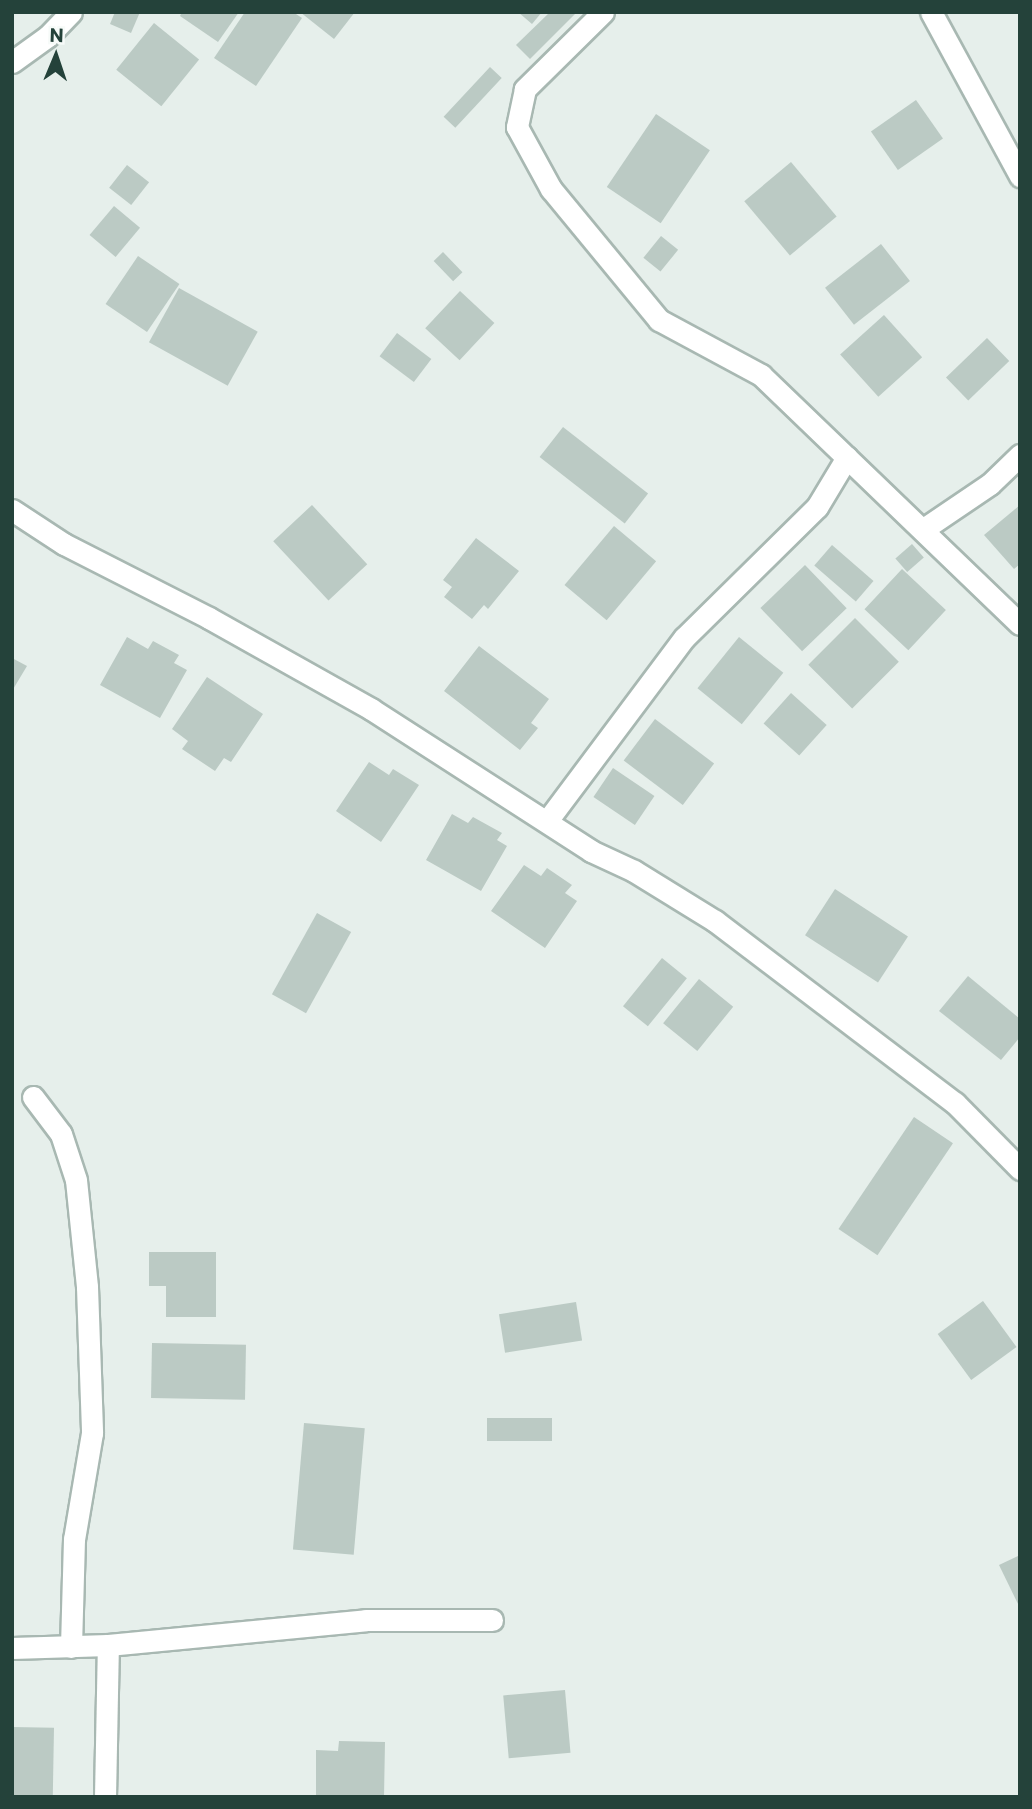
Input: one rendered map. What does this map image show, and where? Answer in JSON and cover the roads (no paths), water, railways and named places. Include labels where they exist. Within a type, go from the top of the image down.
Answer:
[{"type":"street","points":[[12,61],[48,36],[71,12]]},
{"type":"street","points":[[603,12],[524,89],[517,127],[551,189],[659,320],[761,375],[925,528],[1020,624]]},
{"type":"street","points":[[931,12],[1020,176]]},
{"type":"street","points":[[925,528],[990,484],[1020,455]]},
{"type":"street","points":[[547,821],[684,638],[817,507],[847,457]]},
{"type":"street","points":[[12,510],[64,544],[209,618],[371,709],[591,851],[634,871],[715,921],[955,1104],[1020,1169]]},
{"type":"street","points":[[33,1097],[61,1134],[76,1180],[88,1287],[92,1433],[74,1539],[71,1647]]},
{"type":"street","points":[[12,1648],[108,1645],[352,1621],[492,1620]]},
{"type":"street","points":[[105,1797],[108,1645]]}]
